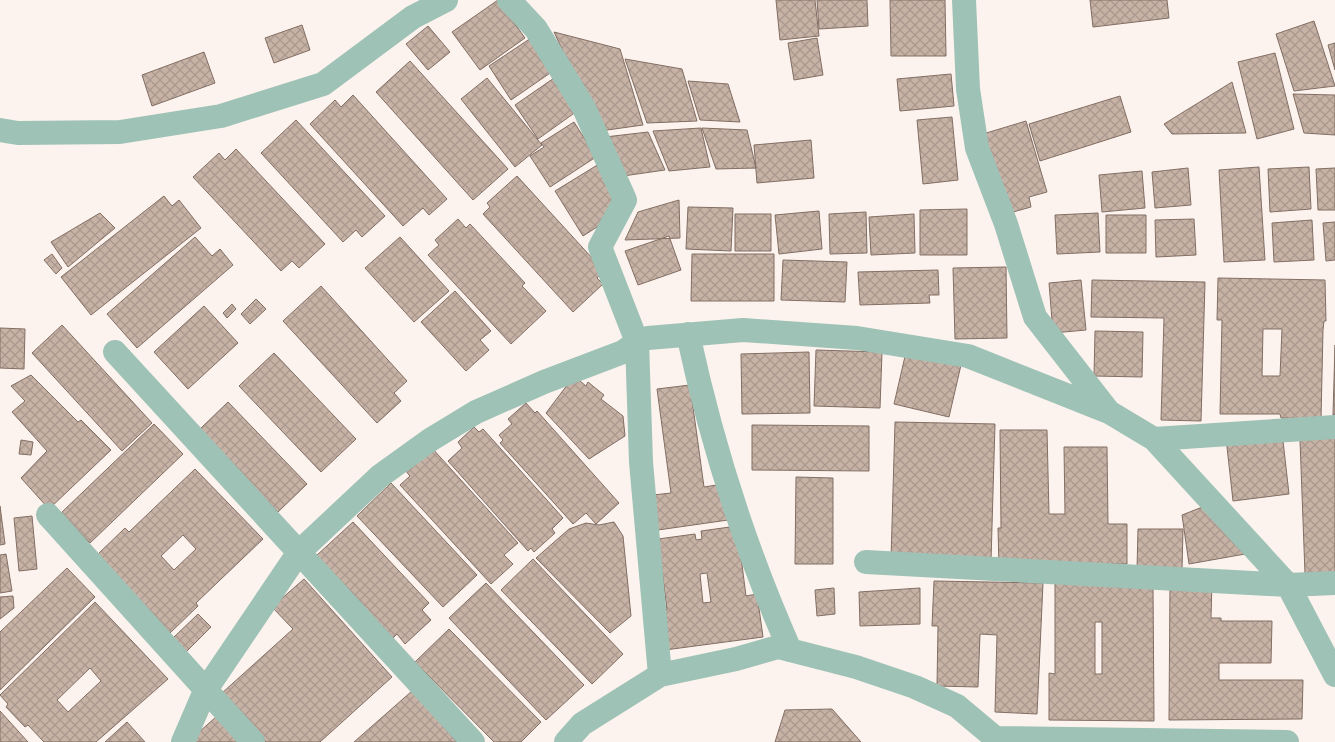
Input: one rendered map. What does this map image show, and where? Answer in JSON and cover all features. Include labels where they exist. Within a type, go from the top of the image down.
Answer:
[{"type":"street","points":[[0,130],[18,133],[120,132],[221,116],[323,84],[413,17],[446,0]]},
{"type":"street","points":[[509,0],[536,29],[584,108],[625,200],[600,247],[637,342],[641,462],[660,676]]},
{"type":"street","points":[[964,0],[968,89],[977,148],[1006,224],[1035,317],[1110,412]]},
{"type":"street","points":[[183,742],[205,691],[300,552],[380,476],[430,440],[476,412],[544,382],[623,352],[637,342],[648,338],[743,330],[848,337],[968,356],[1110,412],[1154,438],[1288,585],[1335,675]]},
{"type":"street","points":[[688,334],[700,387],[720,457],[764,590],[790,650]]},
{"type":"street","points":[[115,352],[473,742]]},
{"type":"street","points":[[1154,438],[1335,427]]},
{"type":"street","points":[[48,515],[253,742]]},
{"type":"street","points":[[866,562],[1288,585],[1335,583]]},
{"type":"street","points":[[566,742],[582,724],[660,676],[736,659],[778,647],[856,668],[915,688],[957,706],[998,740],[1287,742]]},
{"type":"building","points":[[498,0],[525,38],[480,70],[452,32]]},
{"type":"building","points":[[776,0],[815,0],[819,36],[780,40]]},
{"type":"building","points":[[817,0],[867,0],[868,26],[819,29]]},
{"type":"building","points":[[890,0],[945,0],[946,56],[891,56]]},
{"type":"building","points":[[1090,0],[1167,0],[1169,18],[1093,27]]},
{"type":"building","points":[[1314,21],[1335,86],[1294,91],[1276,34]]},
{"type":"building","points":[[302,25],[310,50],[274,63],[265,38]]},
{"type":"building","points":[[428,26],[450,52],[428,70],[406,44]]},
{"type":"building","points":[[554,32],[620,49],[643,125],[600,131]]},
{"type":"building","points":[[534,36],[556,69],[511,100],[489,66]]},
{"type":"building","points":[[817,38],[823,75],[794,80],[788,43]]},
{"type":"building","points":[[1335,43],[1335,70],[1328,45]]},
{"type":"building","points":[[204,52],[215,83],[152,106],[142,75]]},
{"type":"building","points":[[1275,53],[1294,129],[1257,139],[1238,62]]},
{"type":"building","points":[[625,59],[682,69],[697,121],[647,123]]},
{"type":"building","points":[[410,61],[508,169],[473,200],[376,92]]},
{"type":"building","points":[[951,74],[954,106],[900,111],[897,79]]},
{"type":"building","points":[[557,76],[580,109],[538,139],[515,105]]},
{"type":"building","points":[[487,78],[542,145],[515,167],[461,99]]},
{"type":"building","points":[[688,81],[728,84],[740,122],[700,120]]},
{"type":"building","points":[[1232,82],[1246,133],[1172,134],[1164,124]]},
{"type":"building","points":[[1293,94],[1335,95],[1335,135],[1304,133]]},
{"type":"building","points":[[353,95],[447,199],[429,215],[423,208],[403,226],[310,124],[335,100],[341,107]]},
{"type":"building","points":[[1120,96],[1131,132],[1040,161],[1029,124]]},
{"type":"building","points":[[952,117],[958,180],[923,184],[917,120]]},
{"type":"building","points":[[296,120],[385,216],[362,237],[356,230],[343,242],[261,153]]},
{"type":"building","points":[[1026,121],[1047,192],[1029,197],[1031,207],[1006,214],[983,134]]},
{"type":"building","points":[[574,122],[596,157],[550,187],[530,156],[544,147],[541,143]]},
{"type":"building","points":[[701,128],[710,167],[669,171],[653,131]]},
{"type":"building","points":[[702,128],[747,130],[756,168],[716,169]]},
{"type":"building","points":[[648,132],[665,170],[623,176],[605,137]]},
{"type":"building","points":[[811,140],[814,178],[757,183],[754,145]]},
{"type":"building","points":[[236,149],[325,244],[299,268],[292,261],[281,271],[193,177],[219,153],[225,160]]},
{"type":"building","points":[[599,164],[623,202],[604,214],[608,220],[583,236],[555,191]]},
{"type":"building","points":[[1259,167],[1265,260],[1224,262],[1219,170]]},
{"type":"building","points":[[1309,167],[1311,209],[1270,212],[1268,169]]},
{"type":"building","points":[[1188,168],[1191,205],[1155,208],[1152,172]]},
{"type":"building","points":[[1335,168],[1335,210],[1318,210],[1316,169]]},
{"type":"building","points":[[1142,171],[1145,208],[1102,212],[1099,175]]},
{"type":"building","points":[[517,176],[604,271],[597,278],[603,284],[573,312],[483,214],[490,207],[487,203]]},
{"type":"building","points":[[164,196],[172,206],[179,200],[201,228],[91,315],[61,277]]},
{"type":"building","points":[[679,200],[680,238],[625,240],[638,212]]},
{"type":"building","points":[[688,207],[733,208],[731,251],[686,249]]},
{"type":"building","points":[[967,209],[967,255],[920,255],[920,210]]},
{"type":"building","points":[[819,211],[822,249],[779,254],[775,215]]},
{"type":"building","points":[[866,212],[867,253],[830,254],[829,214]]},
{"type":"building","points":[[100,213],[115,228],[68,267],[51,242]]},
{"type":"building","points":[[1098,213],[1100,252],[1057,254],[1055,215]]},
{"type":"building","points":[[735,214],[771,214],[771,251],[735,251]]},
{"type":"building","points":[[914,214],[915,253],[871,255],[869,217]]},
{"type":"building","points":[[1106,215],[1146,215],[1146,253],[1106,253]]},
{"type":"building","points":[[458,219],[466,228],[470,224],[525,283],[522,286],[546,311],[511,344],[428,255],[439,245],[435,240]]},
{"type":"building","points":[[1194,219],[1196,255],[1156,257],[1155,220]]},
{"type":"building","points":[[1312,220],[1314,260],[1274,262],[1272,223]]},
{"type":"building","points":[[1335,222],[1335,260],[1326,261],[1323,223]]},
{"type":"building","points":[[669,236],[681,270],[638,285],[625,251]]},
{"type":"building","points":[[195,237],[212,256],[220,249],[233,265],[137,348],[107,314]]},
{"type":"building","points":[[400,237],[449,291],[414,322],[365,268]]},
{"type":"building","points":[[52,254],[62,268],[56,274],[44,260]]},
{"type":"building","points":[[692,254],[774,254],[774,301],[691,301]]},
{"type":"building","points":[[783,260],[847,262],[845,302],[781,300]]},
{"type":"building","points":[[1006,267],[1007,338],[955,339],[953,268]]},
{"type":"building","points":[[938,270],[939,295],[929,295],[930,303],[860,305],[858,272]]},
{"type":"building","points":[[1218,278],[1325,280],[1326,321],[1324,321],[1323,330],[1321,419],[1281,418],[1280,414],[1220,414],[1222,320],[1217,320]],"holes":[[[1263,329],[1282,329],[1280,376],[1262,376]]]},
{"type":"building","points":[[1081,280],[1086,330],[1053,333],[1049,283]]},
{"type":"building","points":[[1092,280],[1205,282],[1201,421],[1161,420],[1164,318],[1091,317]]},
{"type":"building","points":[[321,286],[407,381],[394,393],[401,401],[377,423],[283,321]]},
{"type":"building","points":[[455,291],[491,331],[480,340],[489,350],[466,371],[421,322]]},
{"type":"building","points":[[256,299],[266,309],[250,324],[241,314]]},
{"type":"building","points":[[232,304],[236,309],[227,318],[223,313]]},
{"type":"building","points":[[204,306],[238,343],[188,389],[154,352]]},
{"type":"building","points":[[62,325],[152,423],[122,451],[32,353]]},
{"type":"building","points":[[0,328],[25,329],[24,369],[0,368]]},
{"type":"building","points":[[1095,331],[1143,332],[1142,377],[1094,376]]},
{"type":"building","points":[[1335,345],[1335,415],[1333,415]]},
{"type":"building","points":[[816,350],[882,352],[880,408],[814,406]]},
{"type":"building","points":[[809,352],[810,413],[742,414],[741,354]]},
{"type":"building","points":[[906,352],[961,365],[949,417],[894,404]]},
{"type":"building","points":[[274,353],[356,439],[321,472],[239,386]]},
{"type":"building","points":[[31,375],[78,422],[81,420],[111,450],[49,509],[21,478],[47,451],[12,412],[25,401],[11,386]]},
{"type":"building","points":[[574,376],[586,386],[588,382],[604,395],[601,399],[623,416],[625,436],[589,459],[546,413]]},
{"type":"building","points":[[690,385],[704,487],[723,484],[728,520],[658,530],[653,495],[671,493],[657,389]]},
{"type":"building","points":[[228,402],[307,484],[278,512],[199,430]]},
{"type":"building","points":[[526,403],[535,413],[537,411],[619,503],[596,524],[586,513],[573,524],[500,443],[503,440],[499,435],[512,424],[508,419]]},
{"type":"building","points":[[895,422],[995,424],[991,561],[891,559]]},
{"type":"building","points":[[154,424],[183,454],[90,543],[61,513]]},
{"type":"building","points":[[752,425],[869,426],[869,471],[752,470]]},
{"type":"building","points":[[474,427],[479,432],[483,429],[563,518],[552,529],[555,533],[534,552],[531,548],[528,551],[448,461],[462,448],[458,442]]},
{"type":"building","points":[[1000,430],[1047,430],[1049,514],[1065,514],[1064,447],[1107,447],[1108,524],[1127,524],[1127,564],[999,566],[998,528],[1001,528]]},
{"type":"building","points":[[1282,432],[1289,494],[1233,501],[1226,438]]},
{"type":"building","points":[[1335,438],[1335,573],[1305,574],[1300,440]]},
{"type":"building","points":[[21,440],[33,442],[31,455],[19,454]]},
{"type":"building","points":[[431,447],[518,543],[504,555],[513,564],[491,584],[400,485],[410,476],[405,470]]},
{"type":"building","points":[[195,469],[263,539],[196,603],[198,606],[170,633],[96,556],[125,528],[129,532]],"holes":[[[183,535],[196,549],[174,570],[161,556]]]},
{"type":"building","points":[[796,477],[833,478],[833,564],[795,564]]},
{"type":"building","points":[[391,483],[477,575],[443,607],[357,516]]},
{"type":"building","points":[[0,506],[5,544],[0,545]]},
{"type":"building","points":[[1205,506],[1245,554],[1189,564],[1182,515]]},
{"type":"building","points":[[32,516],[37,569],[19,571],[14,518]]},
{"type":"building","points":[[353,522],[429,603],[422,610],[431,620],[405,644],[397,634],[393,638],[316,556]]},
{"type":"building","points":[[614,522],[623,536],[631,616],[610,633],[536,558],[569,529],[586,523],[599,525]]},
{"type":"building","points":[[737,526],[746,596],[757,594],[763,637],[665,650],[660,610],[667,610],[658,539],[695,534],[696,540],[702,539],[701,531]],"holes":[[[707,573],[711,602],[703,603],[700,574]]]},
{"type":"building","points":[[1138,529],[1183,529],[1182,570],[1137,569]]},
{"type":"building","points":[[6,554],[12,591],[0,593],[0,555]]},
{"type":"building","points":[[533,559],[623,654],[592,684],[501,590]]},
{"type":"building","points":[[67,568],[95,597],[0,690],[0,632]]},
{"type":"building","points":[[304,579],[392,677],[320,742],[266,742],[222,693],[293,629],[272,607]]},
{"type":"building","points":[[934,581],[1043,583],[1037,714],[995,712],[997,635],[980,634],[978,687],[937,686],[938,626],[932,626]]},
{"type":"building","points":[[1170,582],[1212,582],[1211,618],[1221,618],[1221,621],[1272,621],[1271,663],[1219,663],[1219,680],[1303,680],[1302,719],[1169,720]]},
{"type":"building","points":[[486,583],[584,685],[546,720],[449,618]]},
{"type":"building","points":[[1055,583],[1153,585],[1154,721],[1049,720],[1049,673],[1055,674]],"holes":[[[1095,622],[1102,622],[1102,674],[1095,674]]]},
{"type":"building","points":[[834,588],[835,614],[817,616],[815,590]]},
{"type":"building","points":[[920,588],[920,624],[860,626],[859,592]]},
{"type":"building","points":[[13,596],[14,608],[0,619],[0,597]]},
{"type":"building","points":[[95,602],[168,679],[96,742],[44,742],[28,725],[25,727],[6,707],[8,704],[0,695]],"holes":[[[90,668],[101,681],[68,712],[57,700]]]},
{"type":"building","points":[[198,614],[211,627],[186,652],[173,638]]},
{"type":"building","points":[[449,629],[541,722],[521,742],[494,742],[415,662]]},
{"type":"building","points":[[412,691],[457,742],[354,742]]},
{"type":"building","points":[[832,709],[861,742],[775,742],[785,710]]},
{"type":"building","points":[[0,711],[28,742],[0,742]]},
{"type":"building","points":[[217,716],[238,742],[188,742]]},
{"type":"building","points":[[127,722],[145,742],[105,742]]}]
